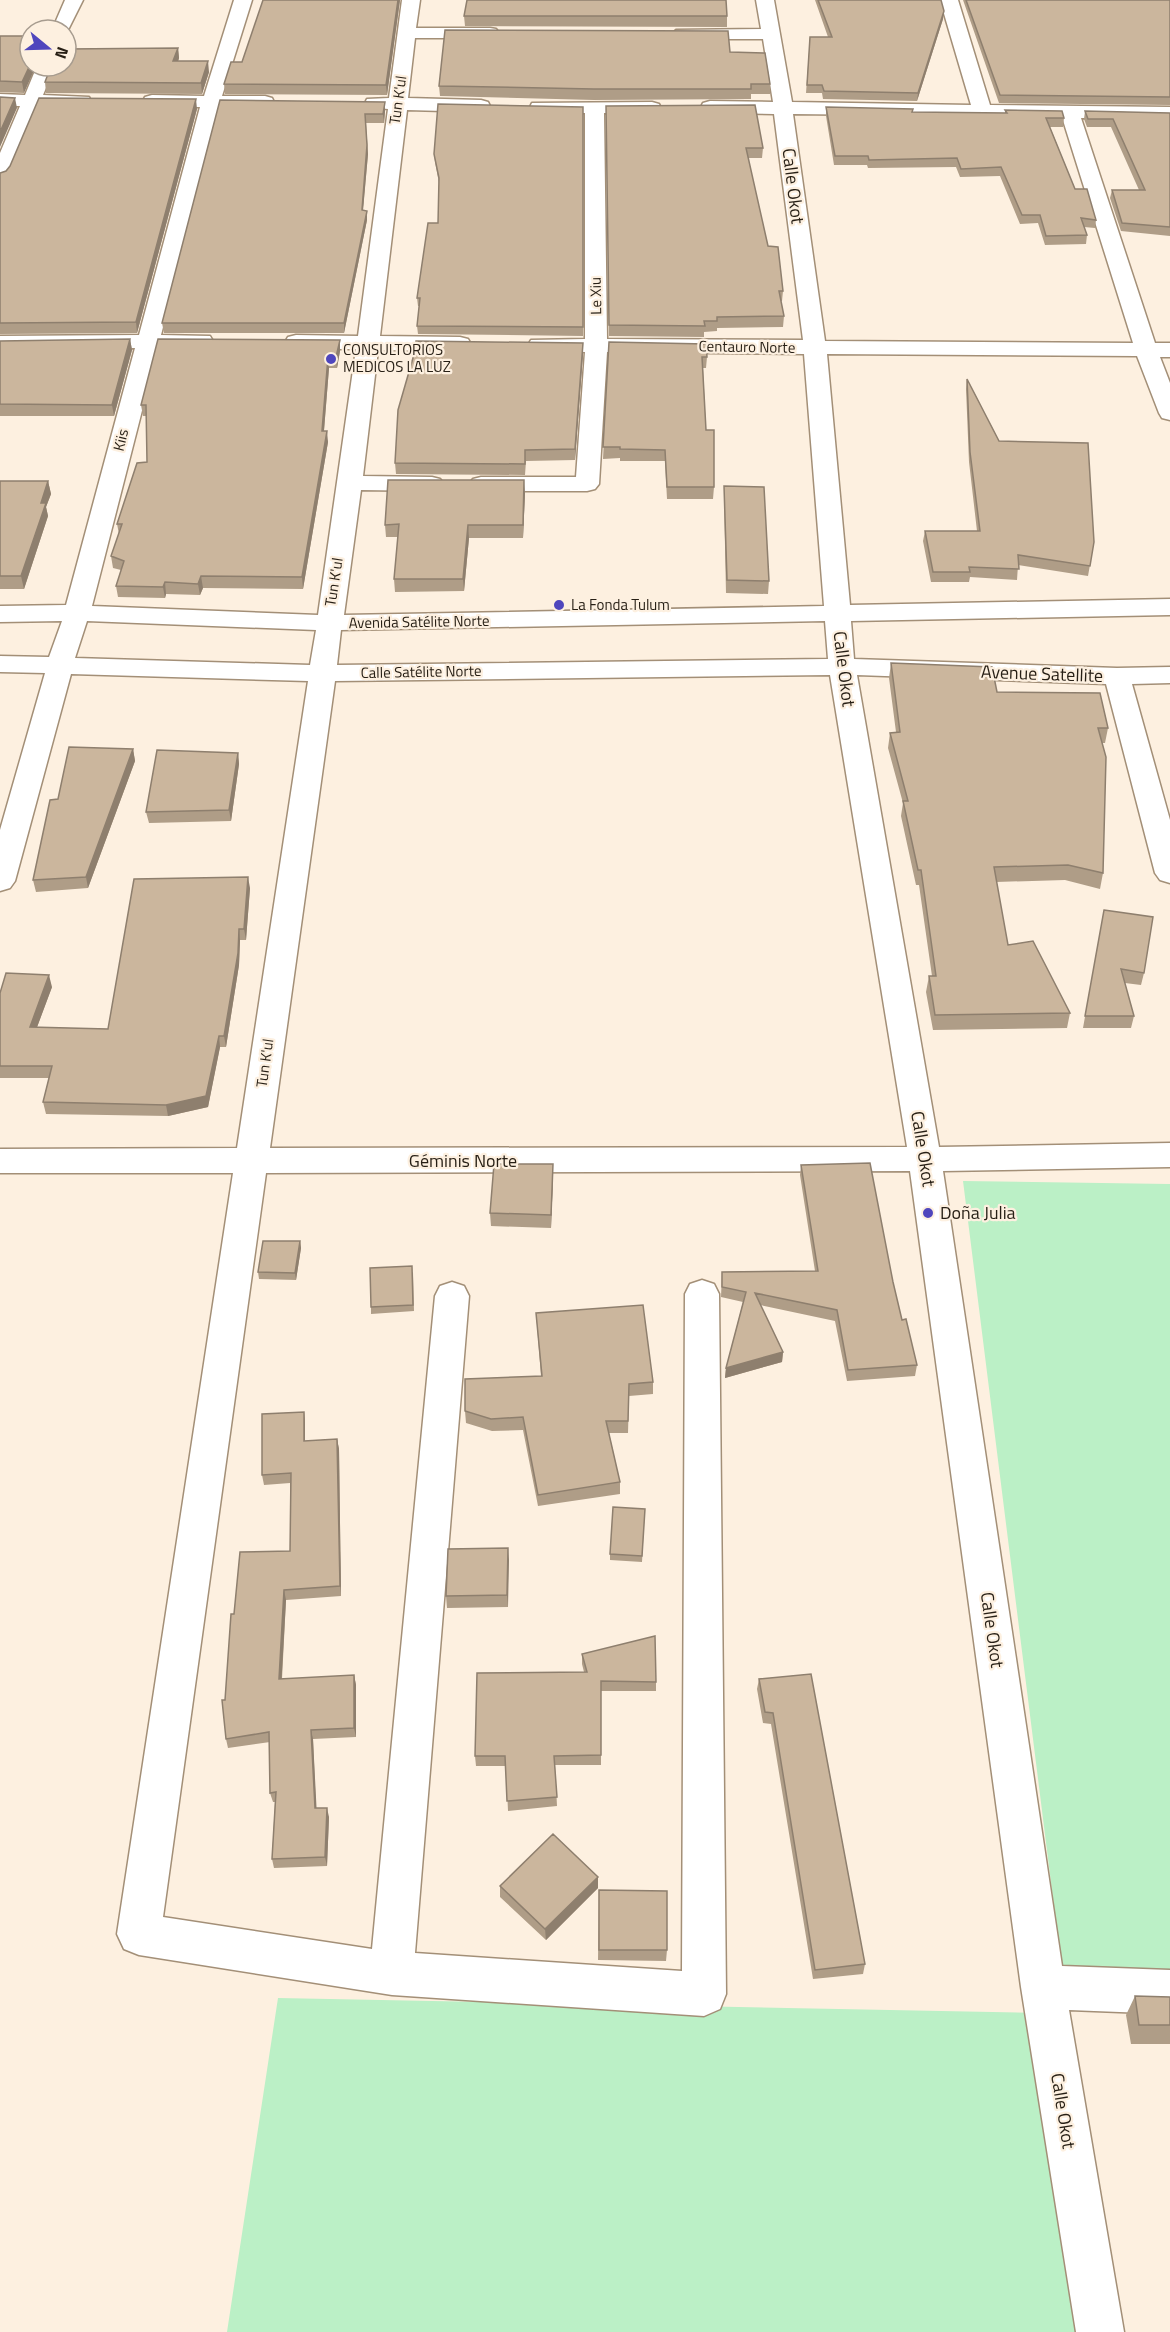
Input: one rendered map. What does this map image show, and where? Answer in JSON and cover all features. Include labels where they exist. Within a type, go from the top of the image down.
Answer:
[{"type":"street","points":[[66,18],[74,0]]},
{"type":"street","name":"Kiis","points":[[0,881],[60,665],[77,613],[211,102],[243,0]]},
{"type":"street","name":"Tun K'ul","points":[[392,1973],[139,1934],[350,483],[411,0]]},
{"type":"street","name":"Calle Okot","points":[[765,0],[783,107],[815,348],[842,667],[926,1160],[1043,1987],[1100,2332]]},
{"type":"street","points":[[949,0],[982,110]]},
{"type":"street","points":[[407,33],[512,33]]},
{"type":"street","points":[[665,34],[771,34]]},
{"type":"street","points":[[0,176],[41,78]]},
{"type":"street","points":[[0,100],[103,101]]},
{"type":"street","points":[[139,101],[280,102]]},
{"type":"street","points":[[350,103],[501,106]]},
{"type":"street","points":[[524,107],[665,108]]},
{"type":"street","points":[[688,108],[783,107],[1170,113]]},
{"type":"street","name":"Le Xiu","points":[[350,483],[587,484],[596,346],[594,108]]},
{"type":"street","points":[[1070,113],[1146,350],[1170,413]]},
{"type":"street","points":[[0,343],[228,341]]},
{"type":"street","points":[[275,342],[482,344]]},
{"type":"street","name":"Centauro Norte","points":[[517,345],[1170,350]]},
{"type":"street","name":"Avenida Satélite Norte","points":[[0,614],[77,613],[328,623],[1170,607]]},
{"type":"street","name":"Calle Satélite Norte","points":[[0,664],[321,673],[842,667]]},
{"type":"street","name":"Avenue Satellite","points":[[842,667],[1117,676],[1170,675]]},
{"type":"street","points":[[1117,676],[1170,873]]},
{"type":"street","name":"Géminis Norte","points":[[0,1161],[926,1160],[1170,1155]]},
{"type":"street","points":[[452,1296],[392,1973],[704,1994],[702,1294]]},
{"type":"street","points":[[1043,1987],[1170,1992]]},
{"type":"green space","points":[[963,1181],[1170,1184],[1170,1980],[1063,1978]]},
{"type":"green space","points":[[278,1998],[1047,2013],[1092,2332],[227,2332]]},
{"type":"building","points":[[263,0],[398,0],[386,85],[224,84],[231,62],[242,62]]},
{"type":"building","points":[[467,0],[726,0],[727,16],[464,16]]},
{"type":"building","points":[[818,0],[941,0],[944,11],[918,93],[824,91],[822,85],[807,85],[810,37],[832,37]]},
{"type":"building","points":[[966,0],[1170,0],[1170,97],[1000,95]]},
{"type":"building","points":[[445,30],[728,31],[730,52],[765,53],[770,84],[751,84],[751,89],[439,86]]},
{"type":"building","points":[[0,36],[18,36],[18,78],[24,78],[22,82],[0,81]]},
{"type":"building","points":[[178,48],[173,61],[208,61],[201,83],[45,82],[46,78],[78,78],[78,49]]},
{"type":"building","points":[[0,97],[15,98],[0,132]]},
{"type":"building","points":[[39,98],[196,99],[136,322],[0,323],[0,173],[6,171],[10,166]]},
{"type":"building","points":[[220,100],[385,102],[383,114],[365,114],[367,145],[362,210],[367,211],[344,323],[162,323]]},
{"type":"building","points":[[438,104],[583,107],[583,327],[417,326],[420,298],[417,298],[428,223],[438,223],[439,178],[434,154]]},
{"type":"building","points":[[755,105],[763,148],[746,148],[768,246],[778,247],[783,291],[779,291],[784,316],[717,317],[717,321],[704,321],[705,326],[609,325],[606,106]]},
{"type":"building","points":[[826,107],[913,109],[912,112],[1062,111],[1064,118],[1046,118],[1075,189],[1087,189],[1096,220],[1081,218],[1087,235],[1046,236],[1040,215],[1022,215],[1001,167],[961,169],[957,158],[869,160],[868,156],[835,156]]},
{"type":"building","points":[[1085,111],[1170,113],[1170,227],[1122,223],[1112,190],[1145,190],[1113,119],[1088,119]]},
{"type":"building","points":[[130,339],[112,405],[0,404],[0,341]]},
{"type":"building","points":[[158,339],[340,340],[336,357],[328,357],[322,431],[327,431],[302,577],[201,576],[198,584],[165,582],[163,587],[116,586],[124,561],[111,556],[122,524],[117,524],[137,463],[147,462],[146,405],[141,405]]},
{"type":"building","points":[[416,341],[583,343],[575,449],[525,450],[525,464],[395,463],[398,410]]},
{"type":"building","points":[[609,342],[706,344],[707,357],[702,357],[706,430],[714,430],[714,487],[667,487],[665,450],[603,447]]},
{"type":"building","points":[[967,379],[999,441],[1088,443],[1094,542],[1090,566],[1018,555],[1019,569],[969,567],[970,572],[933,572],[925,531],[980,531],[970,452]]},
{"type":"building","points":[[388,480],[524,480],[523,525],[468,525],[463,579],[394,579],[399,524],[385,525]]},
{"type":"building","points":[[0,481],[48,481],[41,503],[46,503],[21,576],[0,576]]},
{"type":"building","points":[[724,486],[764,487],[769,581],[727,580]]},
{"type":"building","points":[[891,663],[992,667],[997,692],[1100,693],[1108,728],[1098,728],[1106,757],[1103,873],[1068,865],[994,867],[1008,945],[1033,941],[1070,1013],[935,1015],[929,976],[936,976],[921,870],[918,870],[903,801],[908,801],[890,733],[900,732]]},
{"type":"building","points":[[69,747],[133,749],[86,877],[33,880],[50,800],[58,799]]},
{"type":"building","points":[[157,750],[238,753],[229,810],[146,812]]},
{"type":"building","points":[[248,877],[244,929],[239,929],[238,953],[224,1036],[219,1036],[206,1096],[166,1105],[43,1102],[52,1066],[0,1066],[0,993],[6,973],[49,975],[30,1027],[108,1029],[134,879]]},
{"type":"building","points":[[1104,910],[1153,917],[1144,973],[1121,969],[1134,1016],[1085,1016]]},
{"type":"building","points":[[870,1163],[893,1282],[902,1320],[906,1319],[917,1365],[848,1370],[837,1310],[755,1293],[783,1352],[726,1368],[746,1292],[722,1287],[722,1272],[818,1271],[801,1165]]},
{"type":"building","points":[[494,1164],[553,1164],[551,1215],[490,1213]]},
{"type":"building","points":[[263,1241],[300,1241],[295,1273],[258,1272]]},
{"type":"building","points":[[412,1266],[413,1305],[371,1307],[370,1268]]},
{"type":"building","points":[[643,1305],[653,1382],[629,1384],[628,1421],[606,1421],[620,1482],[538,1495],[523,1417],[491,1419],[465,1411],[465,1379],[542,1376],[536,1313]]},
{"type":"building","points":[[304,1412],[304,1441],[337,1439],[340,1586],[284,1590],[279,1679],[354,1675],[354,1728],[311,1730],[315,1808],[327,1808],[325,1857],[272,1859],[276,1792],[270,1793],[269,1732],[226,1739],[222,1700],[225,1700],[231,1614],[234,1614],[240,1552],[290,1551],[291,1473],[262,1475],[262,1414]]},
{"type":"building","points":[[613,1507],[645,1509],[642,1556],[610,1554]]},
{"type":"building","points":[[508,1548],[507,1595],[446,1596],[448,1549]]},
{"type":"building","points":[[655,1636],[656,1682],[601,1681],[601,1755],[554,1756],[557,1797],[507,1801],[505,1756],[475,1756],[477,1673],[587,1672],[582,1654]]},
{"type":"building","points":[[811,1674],[865,1964],[815,1970],[773,1713],[765,1712],[759,1679]]},
{"type":"building","points":[[553,1834],[598,1877],[545,1929],[500,1886]]},
{"type":"building","points":[[599,1890],[667,1891],[667,1950],[599,1950]]},
{"type":"building","points":[[1135,1996],[1170,1997],[1170,2025],[1139,2025]]},
{"type":"place","name":"CONSULTORIOS MEDICOS LA LUZ","points":[[331,359]]},
{"type":"place","name":"La Fonda Tulum","points":[[559,605]]},
{"type":"place","name":"Doña Julia","points":[[928,1213]]}]
